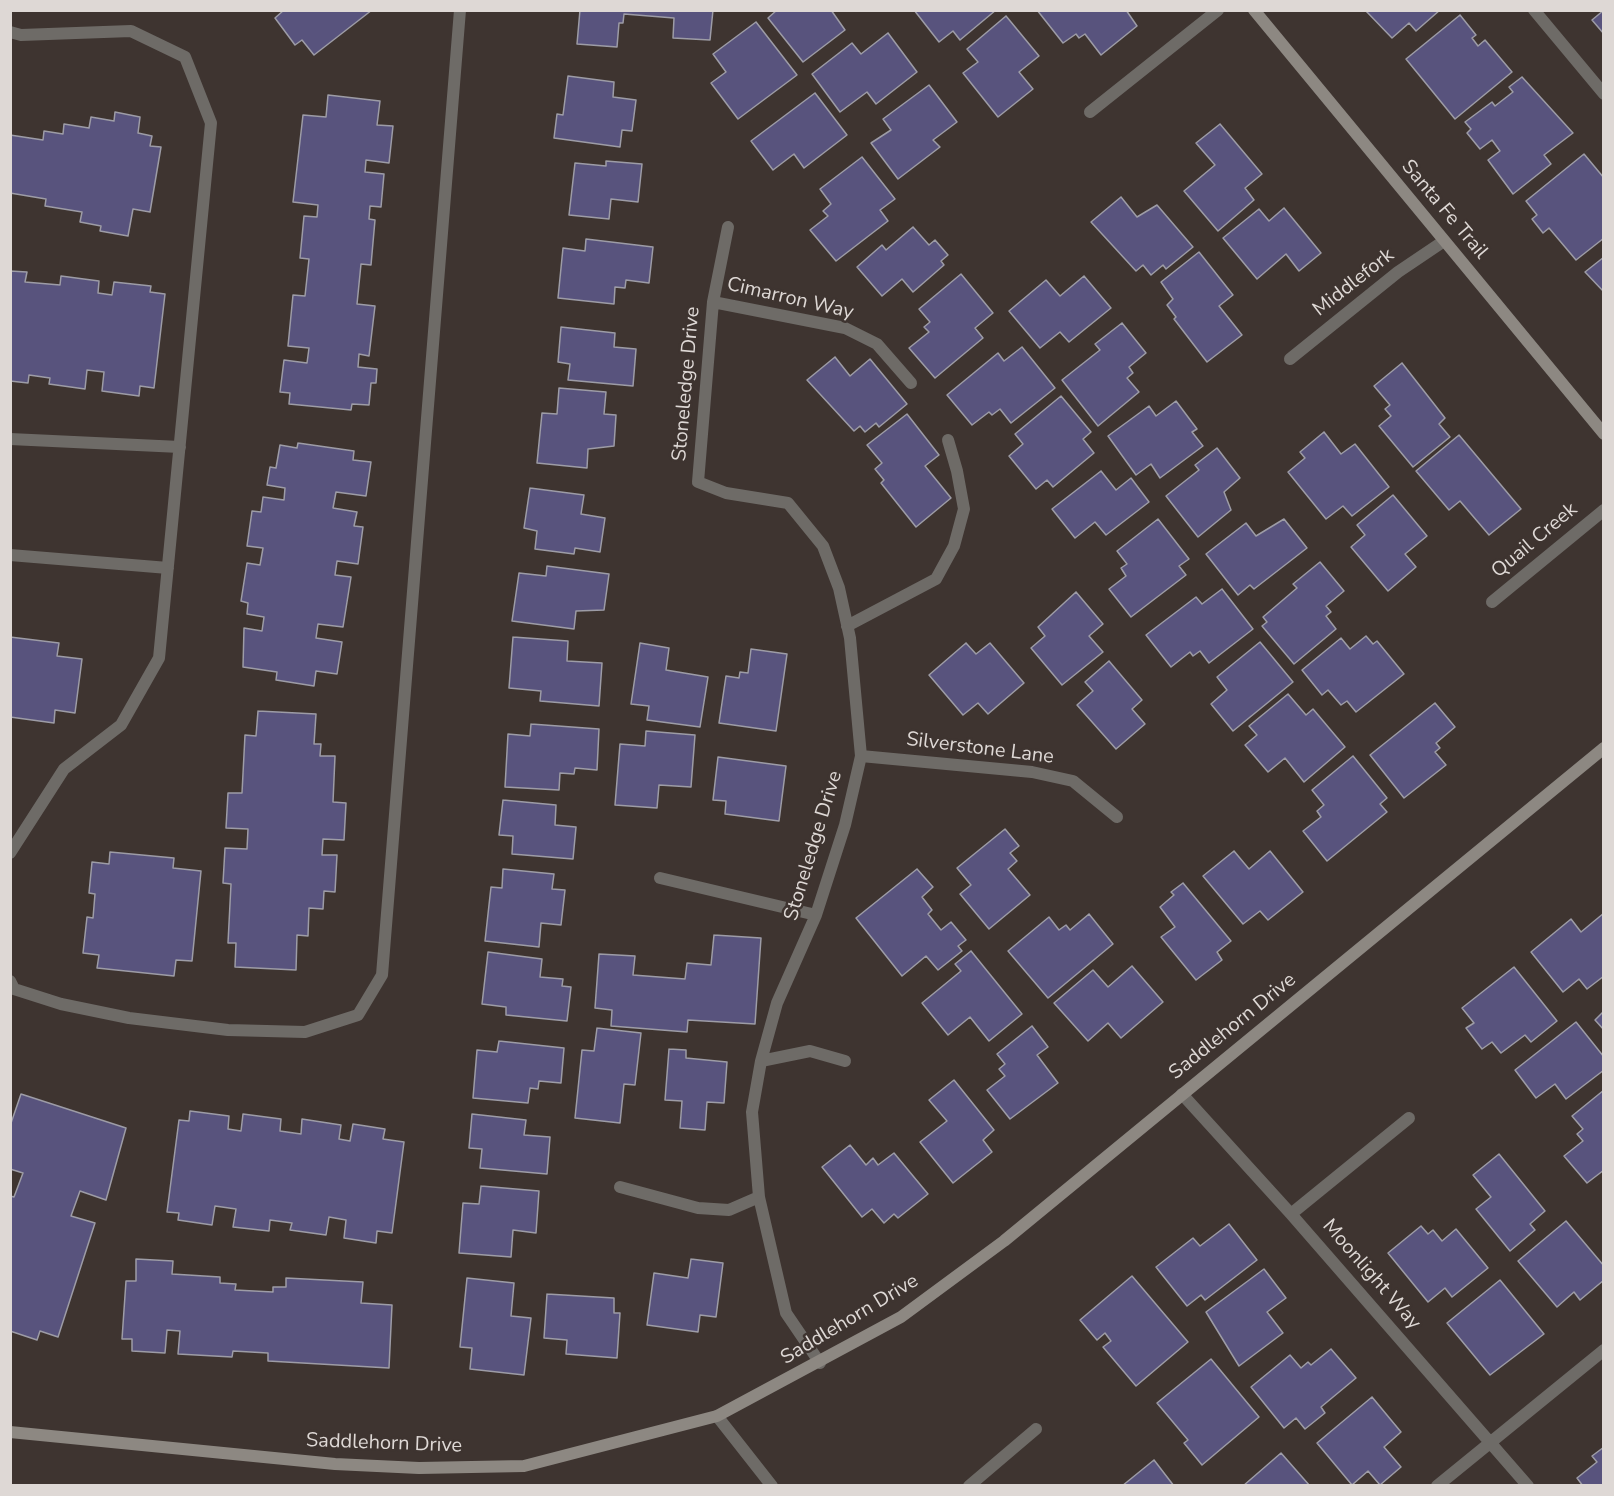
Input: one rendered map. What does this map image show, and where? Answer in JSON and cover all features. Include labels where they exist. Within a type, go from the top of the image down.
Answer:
[{"type":"street","points":[[10,981],[14,989],[61,1004],[129,1018],[228,1030],[305,1032],[358,1015],[382,975],[460,10]]},
{"type":"street","points":[[1090,112],[1218,10]]},
{"type":"street","name":"Santa Fe Trail","points":[[1254,10],[1604,434]]},
{"type":"street","points":[[1534,10],[1604,94]]},
{"type":"street","points":[[10,32],[21,35],[131,31],[185,57],[212,123],[159,658],[121,725],[64,769],[10,853]]},
{"type":"street","name":"Stoneledge Drive","points":[[728,227],[713,302],[698,482],[726,494],[788,503],[823,546],[839,588],[847,626],[861,756],[845,825],[816,915],[777,1003],[761,1061],[752,1112],[759,1197],[786,1313],[820,1363]]},
{"type":"street","name":"Middlefork","points":[[1290,358],[1398,272],[1444,241]]},
{"type":"street","name":"Cimarron Way","points":[[713,302],[845,328],[877,344],[911,383]]},
{"type":"street","points":[[10,439],[180,447]]},
{"type":"street","points":[[847,626],[936,579],[950,554],[964,509],[948,440]]},
{"type":"street","name":"Quail Creek","points":[[1492,602],[1604,510]]},
{"type":"street","points":[[10,555],[168,568]]},
{"type":"street","name":"Saddlehorn Drive","points":[[10,1432],[335,1464],[419,1468],[513,1467],[717,1416],[820,1363],[902,1317],[967,1268],[1182,1094],[1604,748]]},
{"type":"street","name":"Silverstone Lane","points":[[861,756],[1032,772],[1073,781],[1117,817]]},
{"type":"street","points":[[660,878],[816,915]]},
{"type":"street","points":[[761,1061],[810,1051],[844,1061]]},
{"type":"street","name":"Moonlight Way","points":[[1182,1094],[1291,1214],[1528,1485]]},
{"type":"street","points":[[1291,1214],[1409,1118]]},
{"type":"street","points":[[620,1187],[698,1208],[729,1210],[759,1197]]},
{"type":"street","points":[[1437,1485],[1604,1350]]},
{"type":"street","points":[[717,1416],[772,1485]]},
{"type":"street","points":[[969,1485],[1036,1429]]},
{"type":"building","points":[[284,10],[372,10],[314,55],[302,40],[295,45],[275,18]]},
{"type":"building","points":[[580,10],[713,10],[710,40],[673,38],[674,18],[624,14],[623,23],[619,23],[617,47],[577,44]]},
{"type":"building","points":[[777,10],[831,10],[845,30],[803,62],[768,18]]},
{"type":"building","points":[[914,10],[996,10],[960,40],[953,31],[939,42]]},
{"type":"building","points":[[1037,10],[1126,10],[1137,26],[1101,55],[1085,34],[1079,38],[1076,34],[1063,43]]},
{"type":"building","points":[[1365,10],[1440,10],[1416,31],[1409,23],[1392,38]]},
{"type":"building","points":[[1604,10],[1604,34],[1592,20]]},
{"type":"building","points":[[1460,15],[1476,35],[1472,38],[1478,46],[1485,40],[1512,72],[1455,119],[1406,59]]},
{"type":"building","points":[[1006,16],[1039,56],[1019,72],[1033,89],[998,117],[963,73],[978,62],[967,49]]},
{"type":"building","points":[[756,22],[797,75],[738,119],[711,83],[726,72],[713,54]]},
{"type":"building","points":[[888,33],[917,72],[876,104],[867,92],[840,112],[812,74],[852,43],[861,54]]},
{"type":"building","points":[[568,76],[614,82],[613,97],[636,100],[632,131],[622,130],[620,147],[554,138],[557,114],[563,115]]},
{"type":"building","points":[[1522,77],[1573,133],[1544,155],[1551,164],[1513,194],[1488,160],[1500,151],[1492,140],[1480,149],[1467,133],[1471,129],[1465,122],[1492,102],[1495,106],[1513,92],[1509,87]]},
{"type":"building","points":[[929,85],[957,122],[933,140],[940,147],[898,179],[871,143],[891,130],[883,119]]},
{"type":"building","points":[[815,93],[847,135],[804,168],[794,154],[773,170],[751,141]]},
{"type":"building","points":[[328,95],[380,101],[377,125],[393,126],[389,163],[366,160],[365,172],[384,174],[381,207],[370,206],[369,219],[375,220],[371,265],[361,264],[357,304],[375,306],[369,356],[359,354],[358,367],[377,369],[376,383],[371,383],[369,405],[352,404],[351,410],[289,404],[290,393],[280,392],[284,360],[307,363],[309,348],[288,346],[293,295],[305,296],[309,259],[300,258],[304,216],[317,217],[318,205],[293,202],[303,115],[326,117]]},
{"type":"building","points":[[115,112],[140,117],[138,133],[152,136],[150,146],[161,147],[150,212],[133,209],[128,236],[100,231],[101,226],[80,222],[82,212],[45,206],[46,199],[10,193],[10,135],[43,140],[44,131],[63,134],[64,124],[89,128],[91,117],[114,121]]},
{"type":"building","points":[[1220,124],[1262,174],[1245,188],[1254,200],[1218,231],[1184,191],[1215,165],[1196,143]]},
{"type":"building","points":[[1584,154],[1604,178],[1604,238],[1576,260],[1549,228],[1543,233],[1532,219],[1537,215],[1526,201]]},
{"type":"building","points":[[862,157],[895,199],[880,210],[888,221],[836,261],[810,230],[828,216],[823,211],[831,204],[820,189]]},
{"type":"building","points":[[606,161],[642,164],[638,202],[611,199],[609,219],[569,215],[575,163],[606,166]]},
{"type":"building","points":[[1121,197],[1137,217],[1157,205],[1193,247],[1166,269],[1163,265],[1151,275],[1143,265],[1136,271],[1091,222]]},
{"type":"building","points":[[1284,208],[1321,253],[1299,271],[1286,254],[1257,279],[1223,238],[1259,209],[1269,221]]},
{"type":"building","points":[[913,227],[929,245],[935,240],[948,255],[941,261],[944,265],[913,292],[902,279],[882,296],[857,267],[882,245],[886,250]]},
{"type":"building","points":[[586,239],[653,247],[649,283],[626,280],[625,288],[615,287],[614,304],[558,298],[563,248],[585,251]]},
{"type":"building","points":[[1199,252],[1233,295],[1219,306],[1242,335],[1207,362],[1174,319],[1176,317],[1167,305],[1173,299],[1161,282]]},
{"type":"building","points":[[1604,257],[1604,292],[1585,272]]},
{"type":"building","points":[[10,271],[27,272],[25,282],[60,285],[61,276],[99,281],[98,293],[112,295],[114,282],[151,286],[150,292],[165,294],[154,388],[140,386],[139,396],[102,391],[104,372],[87,370],[85,389],[49,384],[50,378],[29,375],[28,383],[10,381]]},
{"type":"building","points":[[961,274],[993,313],[975,328],[983,338],[935,378],[909,348],[929,332],[924,327],[930,322],[919,309]]},
{"type":"building","points":[[1084,276],[1111,308],[1069,342],[1060,332],[1040,348],[1009,311],[1046,280],[1060,296]]},
{"type":"building","points":[[1122,323],[1146,353],[1129,367],[1133,373],[1127,378],[1139,392],[1098,426],[1062,380],[1100,350],[1095,344]]},
{"type":"building","points":[[561,327],[615,333],[614,347],[636,349],[633,386],[568,380],[570,364],[558,362]]},
{"type":"building","points":[[1022,347],[1055,388],[1011,423],[1000,409],[992,415],[989,412],[972,425],[947,395],[998,353],[1004,361]]},
{"type":"building","points":[[835,357],[850,376],[870,359],[907,404],[879,427],[876,423],[865,432],[860,426],[854,431],[807,380]]},
{"type":"building","points":[[1402,363],[1445,418],[1439,424],[1450,437],[1413,467],[1379,426],[1391,416],[1385,409],[1390,405],[1374,386]]},
{"type":"building","points":[[559,388],[606,392],[604,414],[616,415],[614,446],[588,449],[587,468],[537,463],[542,413],[557,414]]},
{"type":"building","points":[[1061,396],[1091,432],[1083,439],[1094,453],[1053,487],[1047,480],[1036,489],[1009,456],[1023,444],[1015,434]]},
{"type":"building","points":[[1176,401],[1197,429],[1192,432],[1203,446],[1160,478],[1151,464],[1136,475],[1108,436],[1149,406],[1156,416]]},
{"type":"building","points":[[907,414],[939,455],[925,466],[951,498],[916,527],[881,483],[884,480],[875,469],[882,463],[867,445]]},
{"type":"building","points":[[1324,432],[1341,454],[1355,444],[1389,487],[1352,516],[1343,506],[1326,519],[1288,472],[1305,458],[1300,452]]},
{"type":"building","points":[[1459,435],[1521,509],[1489,535],[1460,501],[1449,510],[1416,471]]},
{"type":"building","points":[[298,443],[354,451],[353,460],[371,462],[366,496],[336,492],[333,508],[357,512],[354,526],[363,527],[358,564],[337,561],[335,575],[351,577],[343,627],[318,624],[316,638],[342,642],[337,674],[316,671],[314,686],[276,680],[277,672],[243,667],[244,628],[262,631],[264,617],[247,614],[248,603],[241,601],[247,563],[260,565],[263,548],[247,546],[252,511],[261,512],[263,497],[284,500],[285,488],[267,485],[270,467],[276,468],[280,445],[297,448]]},
{"type":"building","points":[[1217,448],[1240,478],[1224,492],[1231,510],[1198,537],[1166,496],[1199,470],[1195,465]]},
{"type":"building","points":[[1101,471],[1116,490],[1131,478],[1149,502],[1106,535],[1095,522],[1075,538],[1052,509]]},
{"type":"building","points":[[530,488],[584,495],[581,514],[605,518],[600,552],[575,548],[574,554],[535,549],[537,531],[524,528]]},
{"type":"building","points":[[1393,495],[1427,536],[1405,554],[1416,567],[1388,591],[1351,547],[1365,535],[1357,525]]},
{"type":"building","points":[[1158,519],[1189,559],[1179,566],[1186,575],[1131,617],[1109,589],[1126,576],[1121,568],[1127,564],[1117,551]]},
{"type":"building","points":[[1284,519],[1307,548],[1254,589],[1250,585],[1238,595],[1206,554],[1246,523],[1256,536]]},
{"type":"building","points":[[1320,562],[1344,591],[1326,606],[1331,612],[1326,616],[1336,629],[1294,664],[1262,626],[1267,622],[1263,617],[1297,588],[1293,584]]},
{"type":"building","points":[[547,566],[609,574],[604,610],[576,611],[574,629],[512,621],[519,573],[546,576]]},
{"type":"building","points":[[1222,589],[1253,629],[1209,663],[1200,651],[1193,656],[1190,652],[1171,667],[1146,635],[1196,597],[1202,604]]},
{"type":"building","points":[[1076,592],[1103,624],[1089,636],[1103,652],[1062,685],[1031,648],[1045,636],[1038,627]]},
{"type":"building","points":[[1366,636],[1373,644],[1377,641],[1404,674],[1356,712],[1347,701],[1341,705],[1328,690],[1322,695],[1302,670],[1341,638],[1350,649]]},
{"type":"building","points":[[10,637],[59,643],[57,656],[82,659],[75,713],[55,710],[54,723],[10,717]]},
{"type":"building","points":[[513,637],[568,641],[567,661],[602,663],[599,706],[540,701],[541,691],[509,688]]},
{"type":"building","points":[[1260,642],[1293,682],[1233,731],[1211,704],[1227,690],[1217,677]]},
{"type":"building","points":[[640,643],[669,648],[666,670],[708,677],[700,727],[647,720],[649,706],[631,704]]},
{"type":"building","points":[[966,643],[976,654],[990,643],[1024,683],[988,714],[978,703],[963,715],[929,675]]},
{"type":"building","points":[[751,649],[787,654],[776,731],[719,723],[726,676],[739,678],[740,672],[748,673]]},
{"type":"building","points":[[1109,661],[1142,700],[1132,709],[1145,724],[1116,749],[1077,705],[1093,691],[1085,682]]},
{"type":"building","points":[[1288,694],[1306,715],[1313,709],[1345,747],[1304,782],[1285,758],[1268,772],[1245,745],[1257,735],[1249,726]]},
{"type":"building","points":[[1435,703],[1455,727],[1436,743],[1440,748],[1435,752],[1446,765],[1404,798],[1370,755]]},
{"type":"building","points":[[258,711],[316,714],[314,744],[321,744],[320,756],[335,756],[333,802],[346,803],[344,840],[323,839],[322,855],[337,855],[335,892],[324,891],[323,909],[309,908],[308,936],[297,935],[296,970],[235,967],[236,943],[228,943],[231,884],[223,883],[225,848],[247,849],[248,829],[226,828],[228,793],[242,793],[245,735],[256,736]]},
{"type":"building","points":[[531,724],[599,729],[597,770],[575,768],[574,774],[560,773],[559,790],[505,787],[508,734],[530,736]]},
{"type":"building","points":[[646,731],[695,735],[691,787],[659,785],[657,808],[615,805],[620,744],[645,746]]},
{"type":"building","points":[[1353,756],[1387,798],[1380,804],[1387,812],[1327,861],[1303,831],[1321,817],[1317,811],[1324,805],[1312,790]]},
{"type":"building","points":[[718,757],[786,766],[779,821],[725,814],[726,801],[713,800]]},
{"type":"building","points":[[503,800],[556,805],[555,825],[576,827],[573,859],[512,854],[513,836],[499,835]]},
{"type":"building","points":[[1005,829],[1019,846],[1010,853],[1017,861],[1008,869],[1030,895],[989,929],[960,894],[971,885],[957,868]]},
{"type":"building","points":[[1234,851],[1249,869],[1270,851],[1303,892],[1268,920],[1260,911],[1243,924],[1203,876]]},
{"type":"building","points":[[110,852],[174,858],[173,868],[201,871],[192,961],[176,960],[174,976],[97,968],[99,955],[83,953],[87,917],[93,918],[95,894],[89,893],[92,862],[109,864]]},
{"type":"building","points":[[503,869],[554,874],[552,889],[565,890],[561,925],[541,923],[539,947],[485,941],[491,887],[502,888]]},
{"type":"building","points":[[917,869],[933,887],[922,897],[932,910],[928,914],[941,930],[951,922],[966,940],[958,946],[962,951],[938,970],[926,956],[902,976],[856,918]]},
{"type":"building","points":[[1183,883],[1231,941],[1217,952],[1222,960],[1196,980],[1161,937],[1175,927],[1160,907],[1174,895],[1171,892]]},
{"type":"building","points":[[1604,913],[1604,976],[1587,989],[1579,979],[1563,992],[1531,952],[1571,919],[1581,932]]},
{"type":"building","points":[[1089,914],[1113,944],[1048,998],[1008,951],[1049,917],[1059,930],[1066,925],[1070,930]]},
{"type":"building","points":[[714,935],[761,938],[755,1024],[688,1020],[687,1032],[611,1026],[612,1010],[595,1008],[599,954],[635,956],[633,975],[685,979],[687,963],[711,965]]},
{"type":"building","points":[[971,951],[1022,1014],[989,1041],[970,1017],[948,1035],[922,1003],[961,971],[955,964]]},
{"type":"building","points":[[488,952],[542,959],[540,977],[563,979],[562,986],[571,987],[567,1021],[506,1015],[506,1007],[482,1004]]},
{"type":"building","points":[[1132,966],[1163,1002],[1121,1038],[1108,1023],[1088,1041],[1054,1003],[1093,970],[1108,987]]},
{"type":"building","points":[[1514,967],[1557,1021],[1531,1042],[1525,1035],[1501,1053],[1492,1042],[1482,1049],[1466,1028],[1474,1023],[1462,1008]]},
{"type":"building","points":[[1604,1011],[1604,1030],[1595,1020]]},
{"type":"building","points":[[1576,1022],[1604,1057],[1604,1070],[1566,1099],[1555,1084],[1536,1098],[1515,1070]]},
{"type":"building","points":[[1032,1026],[1048,1047],[1037,1055],[1058,1083],[1010,1119],[987,1090],[1005,1076],[999,1069],[1005,1064],[997,1054]]},
{"type":"building","points":[[597,1028],[641,1033],[635,1085],[624,1084],[620,1123],[575,1118],[582,1050],[594,1051]]},
{"type":"building","points":[[499,1041],[564,1048],[561,1083],[539,1081],[538,1089],[530,1088],[528,1103],[473,1098],[477,1050],[497,1052]]},
{"type":"building","points":[[669,1049],[686,1050],[686,1058],[727,1062],[724,1103],[707,1102],[705,1130],[680,1128],[682,1101],[665,1100]]},
{"type":"building","points":[[954,1080],[994,1130],[983,1140],[992,1152],[953,1183],[920,1142],[947,1121],[929,1100]]},
{"type":"building","points":[[1604,1090],[1604,1170],[1587,1183],[1564,1156],[1583,1141],[1577,1134],[1583,1129],[1572,1116]]},
{"type":"building","points":[[21,1094],[126,1128],[106,1200],[80,1191],[71,1216],[95,1223],[58,1337],[40,1331],[37,1340],[10,1331],[10,1196],[14,1197],[23,1173],[10,1169],[10,1126]]},
{"type":"building","points":[[190,1111],[229,1116],[228,1129],[241,1131],[243,1114],[281,1119],[280,1131],[301,1134],[302,1119],[341,1125],[339,1139],[350,1141],[353,1124],[385,1129],[383,1139],[404,1142],[392,1233],[377,1231],[376,1243],[344,1238],[346,1220],[329,1217],[326,1235],[290,1230],[292,1223],[270,1220],[269,1231],[233,1227],[236,1209],[215,1206],[212,1225],[178,1220],[179,1213],[167,1212],[179,1120],[189,1121]]},
{"type":"building","points":[[472,1114],[526,1120],[524,1135],[550,1137],[547,1174],[480,1168],[482,1149],[469,1148]]},
{"type":"building","points":[[850,1145],[866,1165],[873,1158],[878,1165],[894,1153],[928,1194],[898,1218],[894,1214],[884,1223],[872,1209],[862,1217],[822,1167]]},
{"type":"building","points":[[1499,1154],[1545,1211],[1530,1224],[1535,1230],[1510,1251],[1476,1209],[1491,1197],[1473,1175]]},
{"type":"building","points":[[481,1186],[539,1191],[536,1233],[513,1230],[511,1257],[459,1253],[463,1203],[479,1204]]},
{"type":"building","points":[[1566,1221],[1604,1266],[1604,1280],[1580,1300],[1574,1292],[1557,1307],[1518,1261]]},
{"type":"building","points":[[1229,1224],[1257,1260],[1205,1300],[1201,1295],[1187,1306],[1156,1267],[1193,1238],[1200,1246]]},
{"type":"building","points":[[1421,1226],[1428,1234],[1433,1230],[1442,1241],[1456,1229],[1488,1268],[1452,1297],[1445,1288],[1428,1302],[1388,1253]]},
{"type":"building","points":[[136,1259],[173,1261],[172,1274],[220,1277],[220,1283],[236,1284],[235,1290],[273,1292],[273,1287],[286,1287],[286,1278],[363,1282],[361,1303],[392,1305],[389,1368],[268,1361],[268,1353],[233,1351],[232,1357],[178,1354],[180,1331],[167,1330],[165,1353],[132,1351],[132,1339],[122,1339],[126,1281],[136,1281]]},
{"type":"building","points":[[691,1259],[723,1263],[716,1317],[700,1315],[698,1332],[647,1325],[654,1273],[688,1278]]},
{"type":"building","points":[[1264,1269],[1286,1298],[1267,1312],[1283,1333],[1239,1366],[1206,1312]]},
{"type":"building","points":[[1132,1276],[1188,1342],[1136,1386],[1103,1347],[1111,1341],[1105,1333],[1097,1340],[1080,1320]]},
{"type":"building","points":[[467,1278],[514,1283],[511,1316],[531,1318],[524,1375],[470,1369],[472,1348],[460,1347]]},
{"type":"building","points":[[1500,1280],[1544,1334],[1490,1375],[1447,1323]]},
{"type":"building","points":[[547,1294],[614,1298],[614,1313],[620,1313],[617,1358],[566,1354],[567,1340],[544,1338]]},
{"type":"building","points":[[1331,1349],[1356,1378],[1321,1407],[1325,1413],[1305,1429],[1296,1418],[1284,1428],[1251,1387],[1290,1355],[1301,1368],[1308,1362],[1311,1365]]},
{"type":"building","points":[[1211,1359],[1259,1417],[1202,1465],[1184,1443],[1188,1440],[1157,1403]]},
{"type":"building","points":[[1372,1397],[1401,1432],[1384,1447],[1401,1467],[1380,1485],[1368,1471],[1352,1485],[1317,1443]]},
{"type":"building","points":[[1604,1447],[1604,1486],[1583,1486],[1577,1478],[1597,1462],[1592,1456]]},
{"type":"building","points":[[1281,1453],[1310,1486],[1243,1486]]},
{"type":"building","points":[[1154,1460],[1174,1486],[1122,1486]]}]
